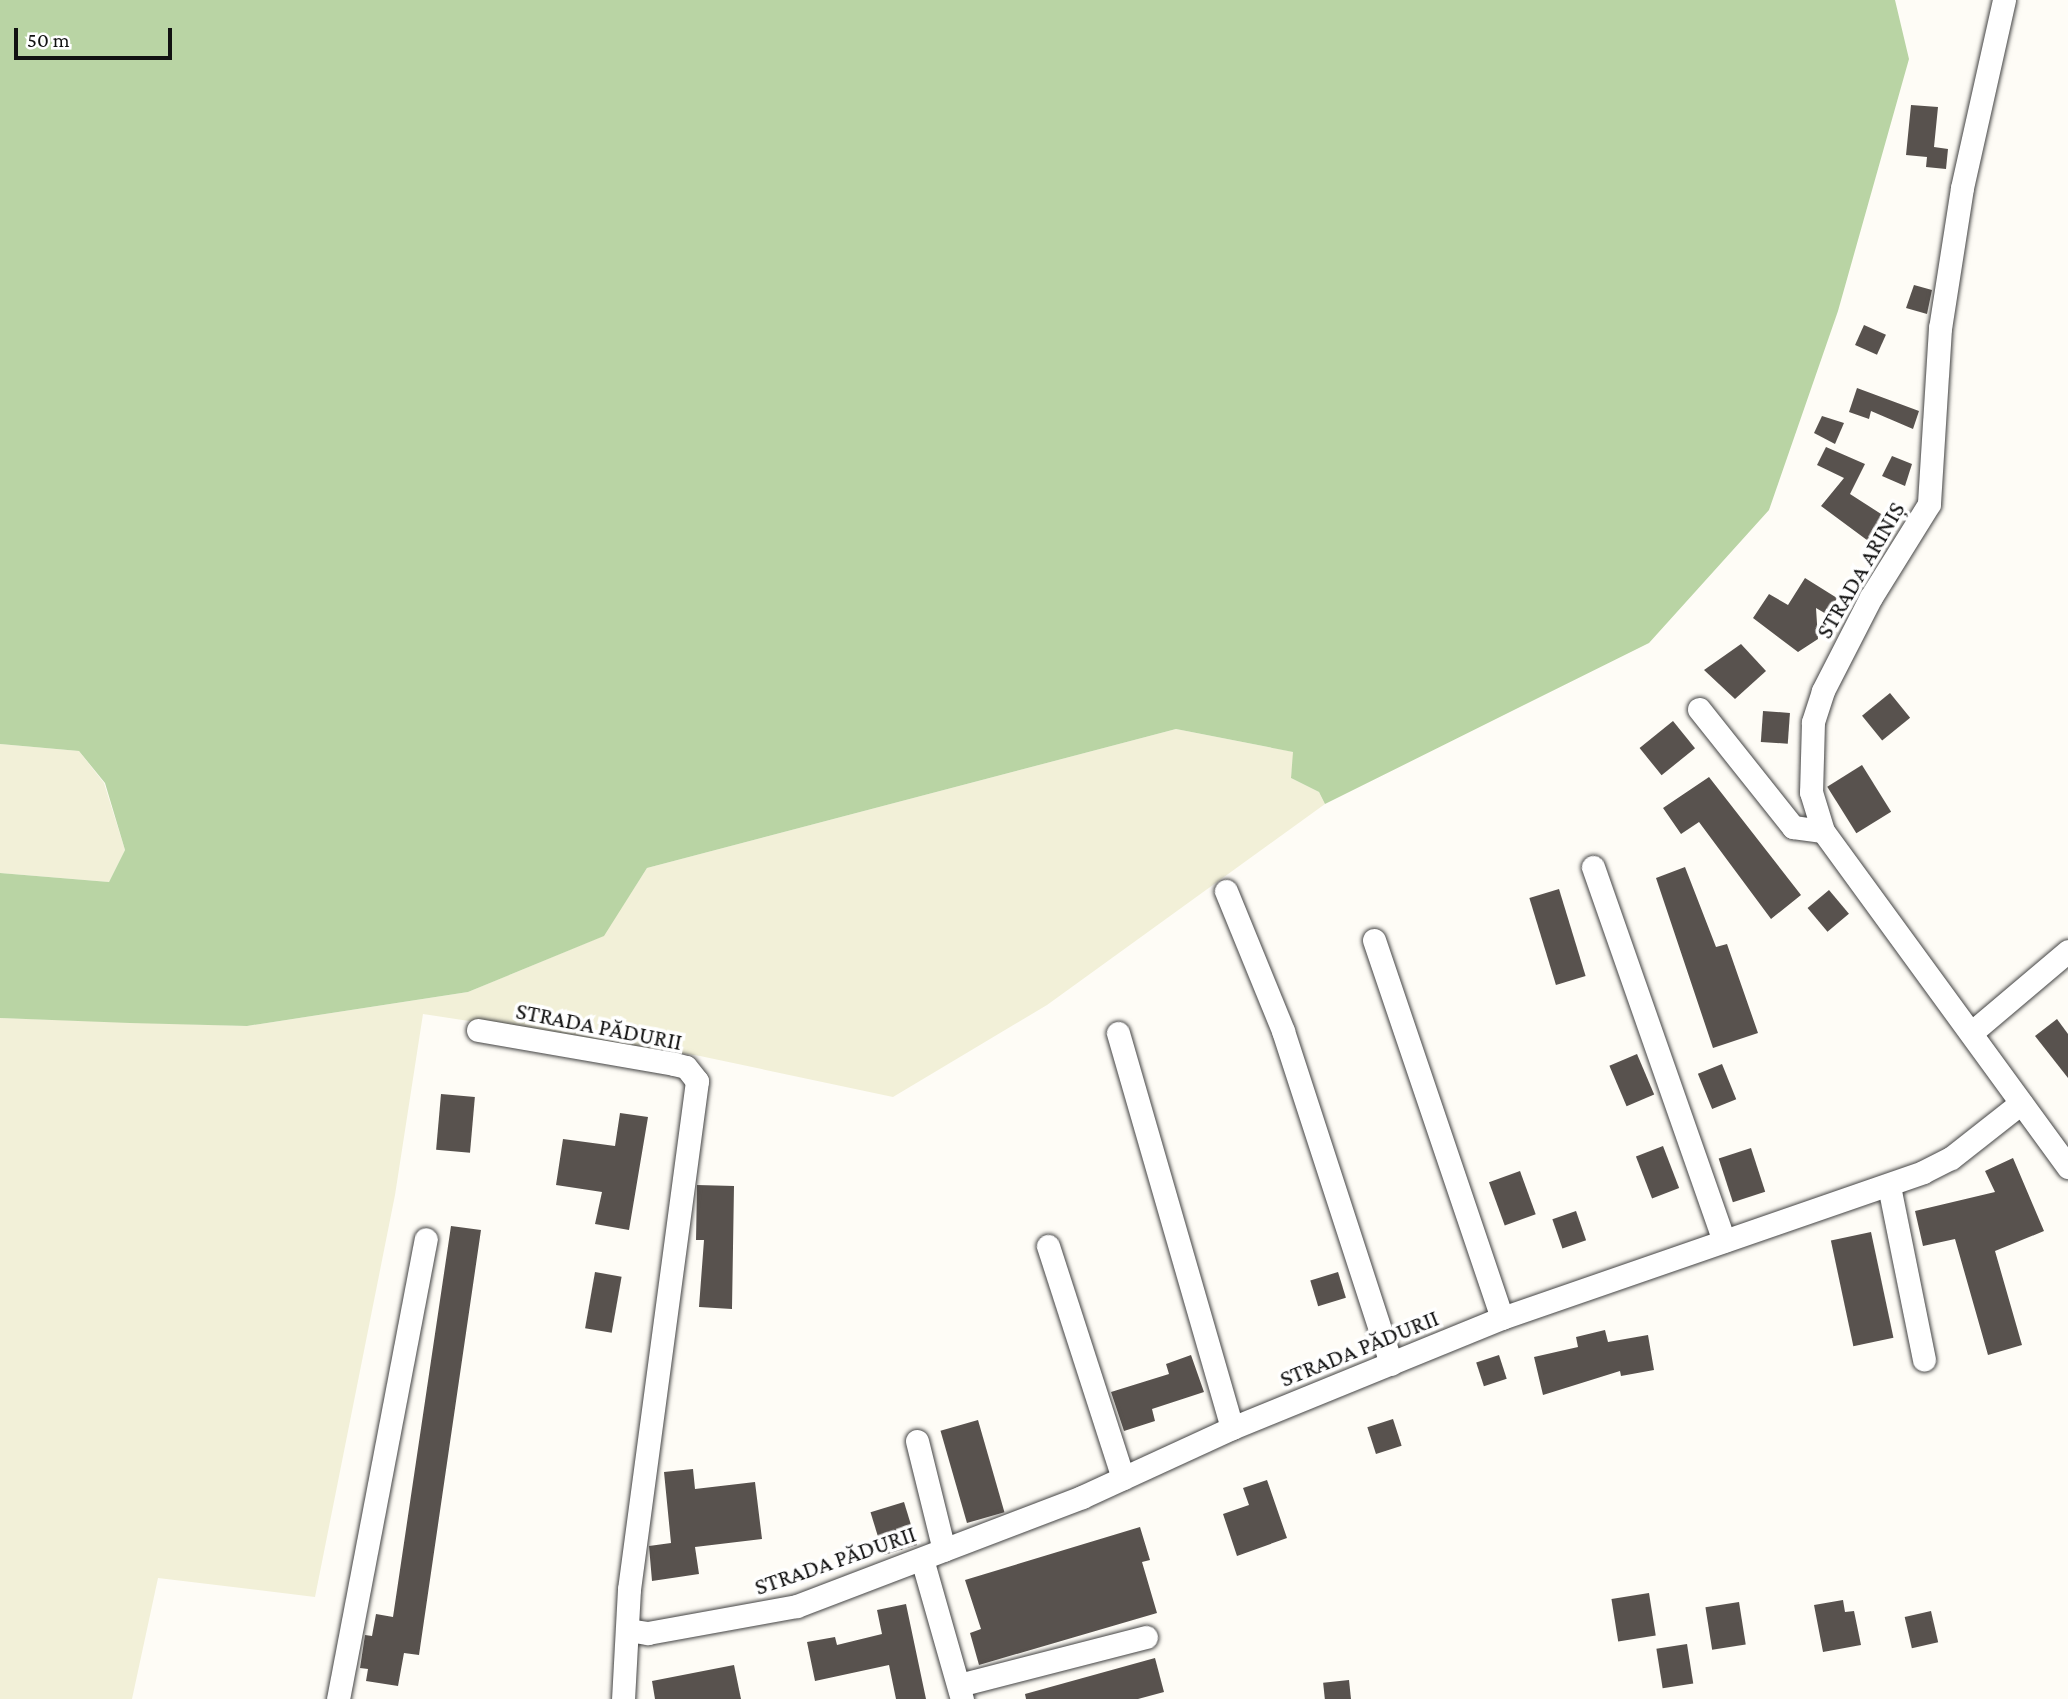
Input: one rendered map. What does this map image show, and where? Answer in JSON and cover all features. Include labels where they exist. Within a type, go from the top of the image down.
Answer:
[{"type":"street","name":"STRADA ARINIȘ","points":[[2004,0],[1962,188],[1940,328],[1929,504],[1871,597],[1816,712],[1811,792],[1824,831],[2021,1103]]},
{"type":"street","points":[[1699,709],[1793,827],[1824,831]]},
{"type":"street","points":[[1593,867],[1724,1241]]},
{"type":"street","points":[[1226,891],[1283,1031],[1391,1364]]},
{"type":"street","points":[[1374,940],[1502,1318]]},
{"type":"street","points":[[1971,1033],[2068,951]]},
{"type":"street","name":"STRADA PĂDURII","points":[[478,1030],[674,1063],[686,1067],[697,1080],[629,1589],[623,1699]]},
{"type":"street","points":[[1118,1033],[1232,1428]]},
{"type":"street","points":[[2021,1103],[2068,1167]]},
{"type":"street","name":"STRADA PĂDURII","points":[[628,1630],[648,1633],[797,1606],[922,1559],[1123,1478],[1232,1428],[1502,1318],[1889,1186],[1951,1158],[2021,1103]]},
{"type":"street","points":[[1889,1186],[1924,1359]]},
{"type":"street","points":[[338,1699],[426,1238]]},
{"type":"street","points":[[1048,1246],[1123,1478]]},
{"type":"street","points":[[917,1441],[944,1550]]},
{"type":"street","points":[[922,1559],[960,1692],[1146,1637]]},
{"type":"shaded area","points":[[1176,729],[1294,752],[1291,778],[1319,792],[1325,804],[1047,1005],[893,1097],[700,1056],[423,1014],[395,1195],[315,1597],[158,1578],[132,1699],[0,1699],[0,1018],[247,1026],[468,992],[603,936],[647,868]]},
{"type":"shaded area","points":[[0,744],[79,751],[104,783],[125,850],[109,882],[0,873]]},
{"type":"green space","points":[[0,0],[1895,0],[1909,59],[1838,311],[1769,510],[1649,643],[1325,804],[1319,792],[1291,778],[1293,752],[1176,729],[647,868],[604,936],[468,992],[247,1026],[130,1023],[0,1018],[0,873],[109,882],[125,850],[105,783],[79,751],[0,744]]},
{"type":"building","points":[[1911,105],[1938,107],[1934,147],[1948,149],[1946,169],[1926,167],[1927,157],[1906,155]]},
{"type":"building","points":[[1914,285],[1932,290],[1927,314],[1906,308]]},
{"type":"building","points":[[1864,325],[1886,335],[1877,355],[1855,345]]},
{"type":"building","points":[[1857,388],[1919,411],[1913,429],[1871,411],[1869,419],[1849,412]]},
{"type":"building","points":[[1822,416],[1844,423],[1835,444],[1814,433]]},
{"type":"building","points":[[1826,447],[1865,464],[1850,494],[1892,521],[1875,546],[1821,506],[1844,478],[1817,465]]},
{"type":"building","points":[[1892,456],[1912,464],[1905,486],[1882,476]]},
{"type":"building","points":[[1805,578],[1837,598],[1828,615],[1816,608],[1818,639],[1798,652],[1753,618],[1769,594],[1788,605]]},
{"type":"building","points":[[1741,644],[1766,671],[1735,699],[1704,670]]},
{"type":"building","points":[[1890,693],[1910,718],[1882,741],[1862,716]]},
{"type":"building","points":[[1763,711],[1790,713],[1788,744],[1761,742]]},
{"type":"building","points":[[1673,721],[1695,748],[1662,775],[1640,748]]},
{"type":"building","points":[[1862,765],[1891,812],[1856,833],[1827,787]]},
{"type":"building","points":[[1709,777],[1801,895],[1771,919],[1699,822],[1681,834],[1663,808]]},
{"type":"building","points":[[1685,867],[1716,947],[1727,944],[1758,1033],[1713,1048],[1656,878]]},
{"type":"building","points":[[1559,889],[1586,976],[1556,985],[1529,898]]},
{"type":"building","points":[[1829,890],[1849,914],[1827,932],[1808,908]]},
{"type":"building","points":[[2057,1019],[2068,1034],[2068,1078],[2035,1036]]},
{"type":"building","points":[[1637,1054],[1654,1095],[1627,1106],[1609,1066]]},
{"type":"building","points":[[1722,1064],[1736,1099],[1712,1109],[1698,1074]]},
{"type":"building","points":[[441,1094],[475,1097],[470,1153],[436,1150]]},
{"type":"building","points":[[620,1113],[648,1117],[629,1230],[595,1224],[602,1192],[556,1185],[563,1139],[615,1146]]},
{"type":"building","points":[[1663,1146],[1679,1188],[1652,1198],[1636,1156]]},
{"type":"building","points":[[1751,1148],[1765,1192],[1733,1202],[1719,1159]]},
{"type":"building","points":[[2013,1158],[2044,1231],[1995,1251],[2022,1345],[1988,1355],[1955,1239],[1923,1246],[1915,1211],[1995,1192],[1985,1171]]},
{"type":"building","points":[[1520,1171],[1536,1214],[1505,1226],[1489,1182]]},
{"type":"building","points":[[697,1185],[734,1186],[732,1309],[699,1307],[704,1240],[696,1240]]},
{"type":"building","points":[[1576,1211],[1586,1240],[1562,1248],[1552,1219]]},
{"type":"building","points":[[451,1226],[481,1230],[419,1655],[404,1653],[398,1686],[366,1681],[368,1669],[360,1668],[365,1635],[372,1636],[376,1614],[393,1617]]},
{"type":"building","points":[[1871,1232],[1893,1338],[1853,1346],[1831,1241]]},
{"type":"building","points":[[595,1272],[622,1277],[612,1333],[585,1328]]},
{"type":"building","points":[[1338,1272],[1346,1298],[1318,1306],[1310,1280]]},
{"type":"building","points":[[1605,1330],[1608,1342],[1648,1335],[1654,1370],[1621,1376],[1620,1371],[1543,1395],[1534,1357],[1578,1347],[1576,1337]]},
{"type":"building","points":[[1191,1355],[1204,1392],[1152,1409],[1155,1421],[1124,1431],[1111,1392],[1169,1374],[1166,1364]]},
{"type":"building","points":[[1499,1355],[1507,1379],[1484,1386],[1476,1362]]},
{"type":"building","points":[[1393,1419],[1402,1446],[1376,1454],[1367,1427]]},
{"type":"building","points":[[978,1420],[1004,1512],[967,1523],[941,1431]]},
{"type":"building","points":[[693,1469],[695,1489],[755,1482],[762,1539],[695,1547],[699,1574],[652,1581],[649,1546],[671,1543],[664,1472]]},
{"type":"building","points":[[1267,1480],[1287,1538],[1237,1556],[1223,1514],[1249,1505],[1243,1488]]},
{"type":"building","points":[[904,1502],[917,1545],[884,1555],[871,1512]]},
{"type":"building","points":[[1140,1527],[1150,1560],[1142,1562],[1157,1613],[979,1665],[970,1633],[981,1629],[965,1580]]},
{"type":"building","points":[[1649,1593],[1656,1635],[1618,1641],[1611,1599]]},
{"type":"building","points":[[1843,1600],[1845,1612],[1854,1611],[1861,1645],[1823,1652],[1814,1605]]},
{"type":"building","points":[[1739,1602],[1746,1644],[1712,1650],[1705,1607]]},
{"type":"building","points":[[906,1604],[926,1699],[896,1699],[889,1665],[815,1681],[807,1642],[835,1637],[837,1645],[882,1634],[877,1610]]},
{"type":"building","points":[[1931,1611],[1938,1642],[1912,1648],[1905,1617]]},
{"type":"building","points":[[1687,1644],[1693,1684],[1663,1688],[1656,1649]]},
{"type":"building","points":[[1155,1658],[1164,1692],[1138,1699],[1026,1699],[1025,1694]]},
{"type":"building","points":[[734,1665],[741,1699],[655,1699],[652,1681]]},
{"type":"building","points":[[1349,1680],[1351,1699],[1325,1699],[1323,1683]]}]
